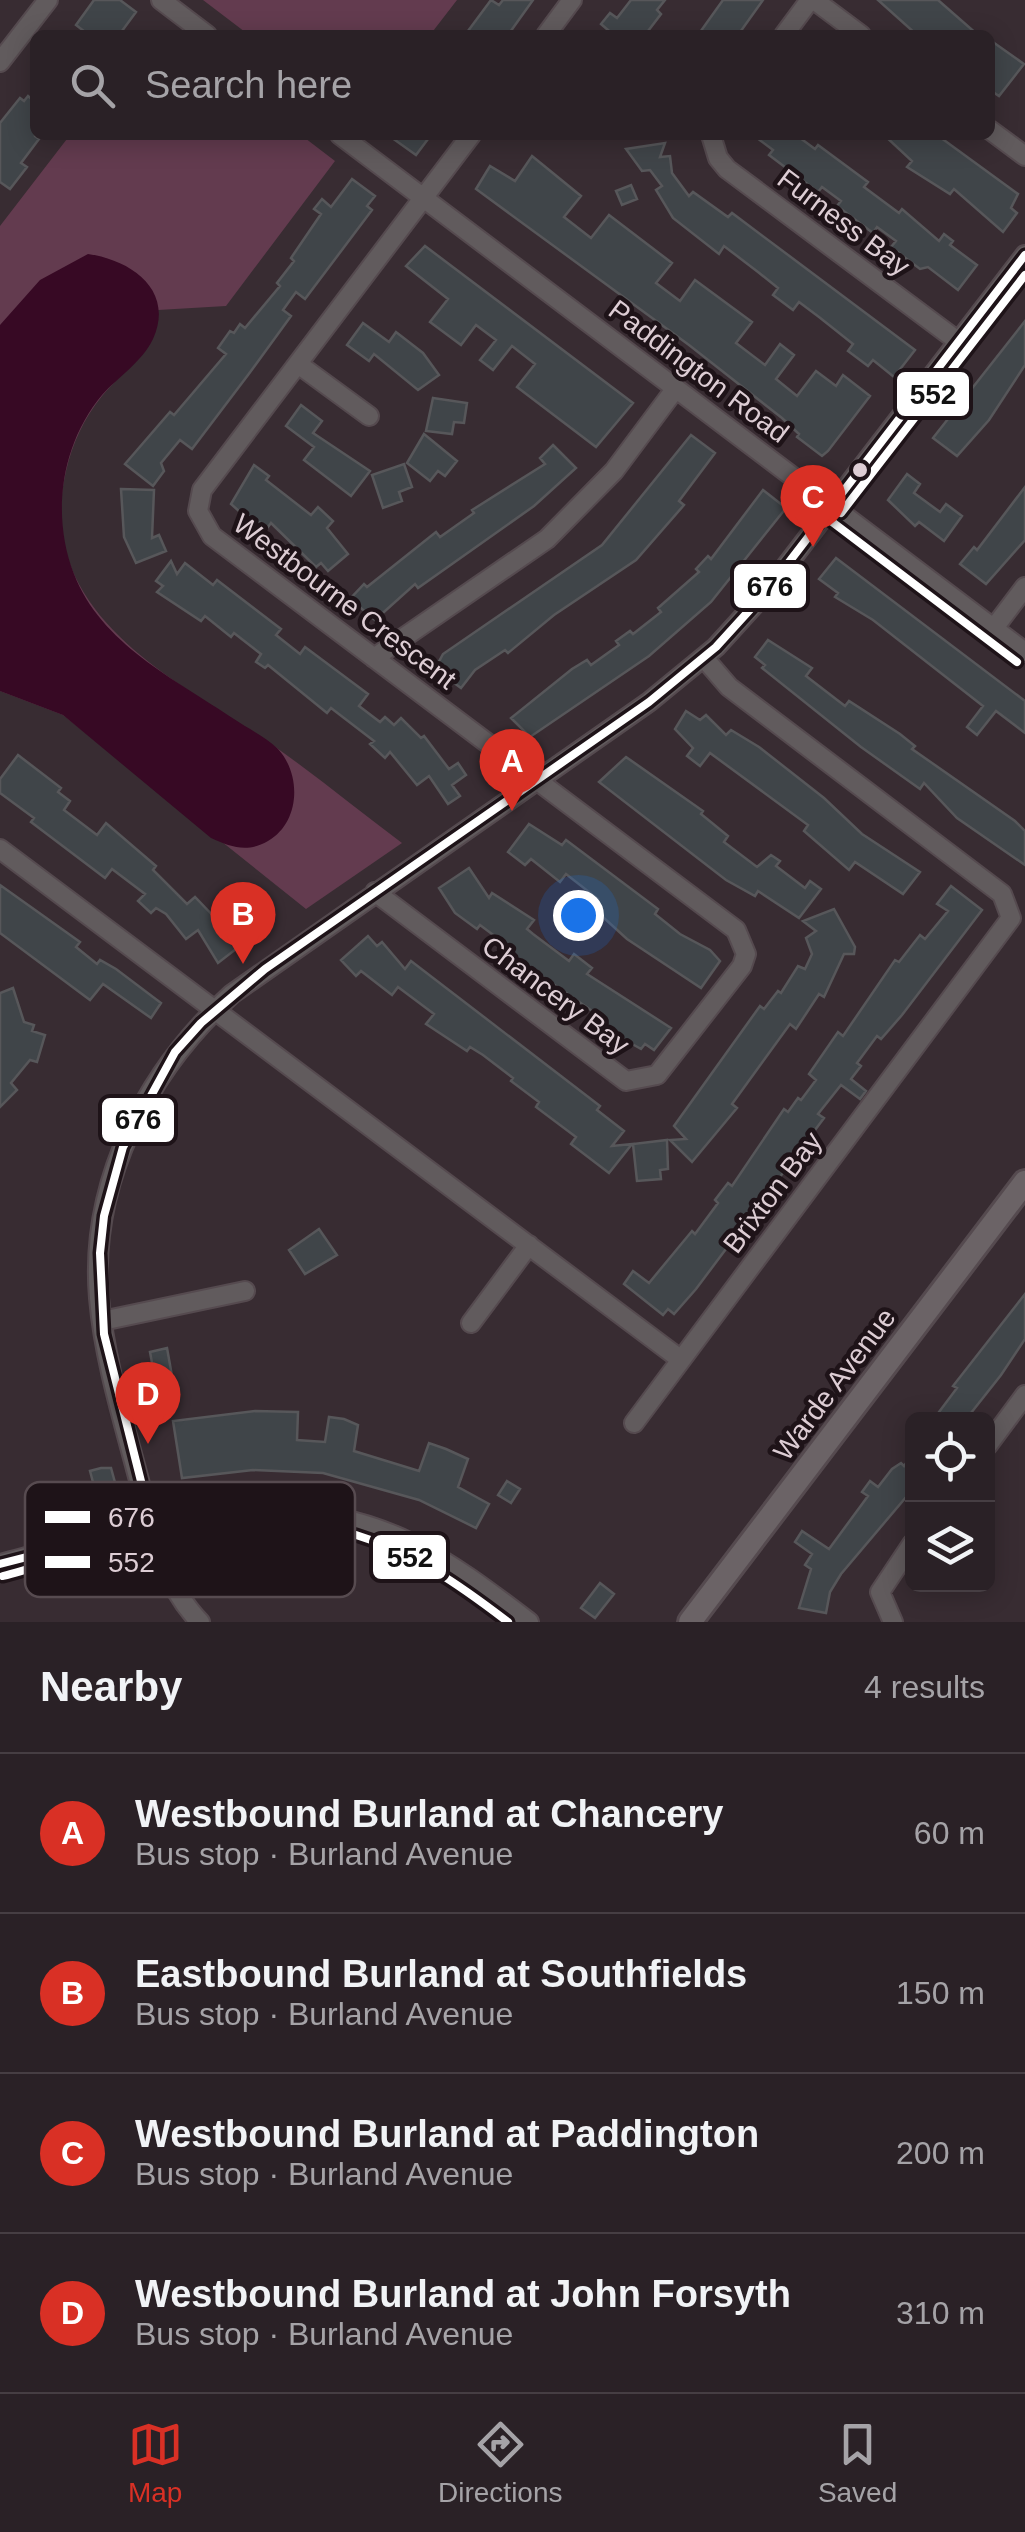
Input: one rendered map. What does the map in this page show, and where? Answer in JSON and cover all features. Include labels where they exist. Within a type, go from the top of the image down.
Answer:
[{"type":"main road","name":"Warde Avenue","points":[[690,1622],[1025,1182]]},
{"type":"street","points":[[0,62],[48,0]]},
{"type":"street","points":[[160,0],[200,30]]},
{"type":"street","points":[[550,30],[572,0]]},
{"type":"street","points":[[788,30],[812,0],[854,30]]},
{"type":"street","points":[[995,134],[1025,156]]},
{"type":"street","name":"Paddington Road","points":[[347,140],[1025,652]]},
{"type":"street","name":"Westbourne Crescent","points":[[467,140],[202,490],[198,511],[212,536],[537,780]]},
{"type":"street","name":"Furness Bay","points":[[712,140],[727,169],[958,342]]},
{"type":"street","points":[[140,1482],[115,1389],[102,1320],[99,1294],[104,1216],[123,1147],[175,1052],[215,1009],[375,892],[649,702],[704,658],[766,592],[1025,254]]},
{"type":"street","points":[[298,364],[369,416]]},
{"type":"street","points":[[374,658],[547,539],[614,471],[676,388]]},
{"type":"street","points":[[994,628],[1025,587]]},
{"type":"street","name":"Brixton Bay","points":[[680,1359],[1011,918],[1002,894],[729,688],[704,658]]},
{"type":"street","name":"Chancery Bay","points":[[375,892],[617,1075],[637,1082],[657,1076],[742,966],[746,954],[742,936],[537,780]]},
{"type":"street","points":[[0,849],[680,1359],[634,1423]]},
{"type":"street","points":[[471,1322],[529,1245]]},
{"type":"street","points":[[102,1320],[245,1292]]},
{"type":"street","points":[[995,1436],[1025,1395]]},
{"type":"street","points":[[355,1523],[427,1551],[530,1622]]},
{"type":"street","points":[[893,1622],[880,1592],[905,1554]]},
{"type":"street","points":[[0,1564],[25,1558]]},
{"type":"street","points":[[184,1597],[200,1622]]},
{"type":"shaded area","points":[[203,0],[457,0],[434,30],[242,30]]},
{"type":"shaded area","points":[[66,140],[308,140],[335,161],[226,306],[158,310],[146,348],[102,396],[80,432],[66,471],[61,521],[71,565],[91,604],[121,638],[157,668],[274,746],[402,843],[306,909],[63,715],[0,691],[0,226]]},
{"type":"shaded area","points":[[88,254],[119,263],[145,280],[158,306],[158,322],[148,347],[102,395],[77,435],[62,504],[67,551],[86,599],[121,640],[165,674],[268,741],[286,760],[294,785],[292,811],[279,833],[253,847],[232,846],[211,838],[63,715],[0,691],[0,325],[40,280]]},
{"type":"building","points":[[94,0],[120,0],[136,12],[123,30],[82,30],[76,25]]},
{"type":"building","points":[[491,0],[499,5],[503,0],[533,0],[512,30],[469,30]]},
{"type":"building","points":[[631,0],[665,0],[657,10],[661,14],[649,30],[608,30],[601,24],[610,13],[617,18]]},
{"type":"building","points":[[723,0],[763,0],[742,30],[702,30]]},
{"type":"building","points":[[878,0],[938,0],[972,30],[911,30]]},
{"type":"building","points":[[995,44],[1024,64],[999,96],[995,93]]},
{"type":"building","points":[[20,98],[24,101],[30,98],[30,140],[38,140],[21,163],[27,167],[10,189],[0,182],[0,123]]},
{"type":"building","points":[[395,140],[427,140],[416,155]]},
{"type":"building","points":[[760,140],[803,140],[815,149],[818,145],[868,182],[864,187],[899,213],[902,209],[939,241],[944,234],[953,241],[950,245],[977,265],[958,290],[928,267],[920,269],[891,247],[896,241],[877,227],[873,233],[837,206],[841,201],[822,187],[818,192],[769,155],[773,150]]},
{"type":"building","points":[[889,140],[944,140],[1018,194],[1011,208],[1017,213],[1003,232],[954,189],[950,194],[907,167],[912,161]]},
{"type":"building","points":[[665,143],[660,157],[670,156],[672,173],[689,196],[693,192],[728,217],[732,213],[915,350],[894,377],[873,360],[868,366],[848,351],[853,344],[799,302],[793,310],[773,295],[778,288],[724,246],[719,254],[673,218],[656,190],[662,186],[650,170],[642,171],[626,149]]},
{"type":"building","points":[[532,156],[581,196],[564,217],[591,238],[609,215],[672,263],[656,283],[680,301],[695,280],[752,322],[736,343],[765,365],[780,344],[794,355],[776,379],[797,396],[816,371],[836,386],[843,375],[870,396],[828,451],[822,456],[797,437],[799,434],[782,418],[689,345],[476,189],[490,166],[515,181]]},
{"type":"building","points":[[352,179],[375,196],[367,206],[372,210],[305,299],[296,292],[283,310],[291,316],[248,375],[192,449],[180,440],[161,463],[164,471],[153,486],[125,464],[226,354],[218,348],[230,331],[234,333],[240,324],[245,328],[280,286],[277,283],[294,261],[291,258],[321,214],[314,209],[322,199],[331,207]]},
{"type":"building","points":[[631,185],[637,199],[622,205],[616,191]]},
{"type":"building","points":[[425,246],[633,403],[596,447],[517,387],[535,364],[512,346],[493,370],[480,360],[496,340],[476,325],[461,345],[430,322],[448,299],[406,266]]},
{"type":"building","points":[[1025,321],[1025,365],[989,420],[957,456],[933,438]]},
{"type":"building","points":[[363,323],[389,342],[396,332],[423,353],[439,375],[418,390],[374,354],[369,361],[347,345]]},
{"type":"building","points":[[433,398],[467,403],[464,423],[454,422],[452,434],[426,431]]},
{"type":"building","points":[[301,405],[322,421],[313,433],[370,471],[351,496],[304,460],[314,447],[286,426]]},
{"type":"building","points":[[424,434],[457,461],[445,476],[438,471],[430,481],[407,463]]},
{"type":"building","points":[[691,435],[715,453],[679,501],[684,505],[636,560],[554,615],[508,653],[505,650],[475,670],[461,688],[435,669],[443,654],[602,545]]},
{"type":"building","points":[[553,445],[576,468],[534,506],[418,588],[415,584],[375,620],[350,599],[364,584],[367,587],[436,532],[440,537],[474,513],[472,510],[545,464],[540,458]]},
{"type":"building","points":[[404,464],[412,487],[399,492],[402,501],[383,508],[372,475]]},
{"type":"building","points":[[254,465],[269,476],[266,480],[311,515],[318,507],[333,521],[327,528],[348,554],[328,571],[321,563],[316,567],[271,523],[268,527],[231,504]]},
{"type":"building","points":[[907,474],[920,484],[914,493],[940,512],[946,504],[962,516],[944,541],[919,522],[915,526],[888,500]]},
{"type":"building","points":[[1025,487],[1025,540],[986,584],[960,564],[974,547],[977,550]]},
{"type":"building","points":[[121,489],[154,490],[152,538],[159,535],[166,551],[136,563],[124,537]]},
{"type":"building","points":[[763,490],[786,508],[711,602],[649,656],[530,737],[511,718],[572,669],[587,660],[591,665],[619,645],[616,641],[630,631],[633,634],[661,612],[658,608],[699,572],[696,569],[708,556],[711,559]]},
{"type":"building","points":[[836,558],[1025,701],[1025,733],[996,711],[977,735],[967,727],[983,706],[873,620],[835,597],[838,593],[819,579]]},
{"type":"building","points":[[171,561],[177,574],[185,563],[213,585],[217,580],[281,629],[276,635],[300,654],[305,647],[368,694],[359,706],[380,722],[385,717],[394,725],[401,718],[421,738],[424,736],[449,769],[458,763],[466,775],[452,785],[460,796],[448,804],[429,776],[417,785],[390,752],[385,758],[370,744],[374,741],[331,708],[327,713],[268,665],[265,668],[256,662],[261,654],[234,633],[231,637],[205,616],[201,621],[157,592],[163,586],[156,581]]},
{"type":"building","points":[[768,640],[812,668],[806,676],[845,706],[849,701],[900,734],[915,746],[912,749],[1015,821],[1025,831],[1025,865],[957,818],[924,783],[920,789],[762,668],[765,665],[755,657]]},
{"type":"building","points":[[686,711],[700,720],[706,715],[726,735],[731,730],[759,747],[862,834],[920,872],[903,894],[855,862],[849,870],[804,831],[808,825],[710,753],[700,766],[687,756],[693,748],[675,729]]},
{"type":"building","points":[[18,755],[61,788],[58,792],[70,801],[64,810],[97,835],[106,823],[156,866],[153,870],[187,904],[195,897],[220,923],[228,918],[245,942],[218,963],[198,930],[186,939],[166,914],[156,908],[151,913],[138,901],[145,894],[112,869],[105,878],[31,822],[34,818],[0,793],[0,779]]},
{"type":"building","points":[[626,757],[703,811],[701,814],[728,836],[724,842],[757,867],[771,855],[780,861],[776,866],[805,888],[810,881],[821,889],[799,918],[758,891],[755,896],[726,880],[599,782]]},
{"type":"building","points":[[529,824],[562,845],[566,840],[658,909],[655,914],[680,934],[710,950],[720,961],[701,988],[627,939],[592,907],[598,899],[566,874],[560,882],[531,859],[525,865],[508,852]]},
{"type":"building","points":[[469,868],[489,898],[492,893],[534,920],[527,929],[533,934],[569,961],[574,954],[592,968],[587,974],[671,1028],[654,1050],[645,1044],[641,1049],[611,1032],[598,1022],[601,1017],[501,948],[504,943],[455,913],[439,888]]},
{"type":"building","points":[[0,885],[80,942],[76,947],[97,964],[100,960],[116,969],[161,1003],[151,1018],[103,984],[90,1000],[0,933]]},
{"type":"building","points":[[951,886],[982,910],[902,1015],[881,1039],[877,1036],[857,1063],[861,1066],[851,1079],[866,1091],[860,1099],[841,1085],[818,1114],[824,1118],[696,1289],[674,1314],[668,1309],[663,1315],[624,1284],[633,1271],[649,1283],[692,1231],[695,1234],[718,1203],[715,1200],[728,1183],[732,1186],[784,1109],[788,1112],[816,1080],[809,1074],[838,1032],[843,1036],[895,960],[899,962],[920,935],[925,939],[948,911],[937,904]]},
{"type":"building","points":[[834,909],[855,947],[854,954],[844,954],[824,997],[819,994],[796,1029],[790,1024],[732,1104],[737,1108],[692,1162],[670,1140],[686,1139],[674,1126],[760,1006],[764,1009],[778,991],[781,993],[798,966],[805,969],[812,954],[806,938],[816,931],[803,921]]},
{"type":"building","points":[[368,936],[377,946],[382,942],[405,969],[411,961],[600,1106],[597,1110],[624,1131],[612,1146],[632,1144],[609,1173],[571,1144],[576,1137],[536,1107],[539,1102],[511,1081],[513,1078],[483,1055],[470,1047],[467,1051],[426,1024],[434,1014],[398,987],[392,995],[361,971],[356,976],[341,960]]},
{"type":"building","points":[[13,988],[24,1022],[34,1025],[32,1031],[45,1035],[37,1062],[30,1060],[11,1083],[17,1090],[0,1107],[0,993]]},
{"type":"building","points":[[667,1140],[668,1169],[660,1170],[661,1179],[637,1181],[633,1144]]},
{"type":"building","points":[[319,1229],[337,1255],[305,1274],[289,1250]]},
{"type":"building","points":[[1025,1294],[1025,1339],[972,1412],[939,1412],[957,1388],[953,1386]]},
{"type":"building","points":[[167,1348],[172,1376],[155,1379],[150,1352]]},
{"type":"building","points":[[255,1411],[298,1412],[297,1440],[325,1442],[329,1417],[344,1419],[358,1425],[354,1451],[419,1471],[429,1443],[446,1449],[468,1459],[458,1487],[489,1504],[476,1528],[419,1500],[323,1473],[253,1470],[182,1478],[173,1421]]},
{"type":"building","points":[[901,1463],[905,1498],[841,1574],[830,1592],[826,1613],[799,1608],[811,1569],[805,1565],[812,1554],[795,1542],[802,1531],[829,1549],[868,1496],[862,1492],[870,1481],[878,1487],[892,1469]]},
{"type":"building","points":[[111,1468],[115,1482],[93,1482],[90,1471]]},
{"type":"building","points":[[507,1481],[520,1489],[511,1503],[498,1495]]},
{"type":"building","points":[[600,1583],[614,1594],[595,1618],[581,1608]]},
{"type":"transit line","name":"676","points":[[141,1482],[104,1334],[100,1253],[104,1216],[123,1147],[175,1052],[201,1023],[265,969],[649,702],[716,647],[766,592],[1025,255]]},
{"type":"transit line","name":"552","points":[[841,513],[1025,275]]},
{"type":"transit line","name":"552","points":[[823,515],[1017,662]]},
{"type":"transit line","name":"552","points":[[355,1535],[417,1561],[508,1622]]},
{"type":"transit line","name":"676","points":[[0,1564],[25,1558]]},
{"type":"transit line","name":"552","points":[[3,1576],[25,1570]]},
{"type":"place","name":"Westbound Burland at Paddington","points":[[813,547]]},
{"type":"place","name":"Westbound Burland at Chancery","points":[[512,811]]},
{"type":"place","name":"Eastbound Burland at Southfields","points":[[243,964]]},
{"type":"place","name":"Westbound Burland at John Forsyth","points":[[148,1444]]}]
